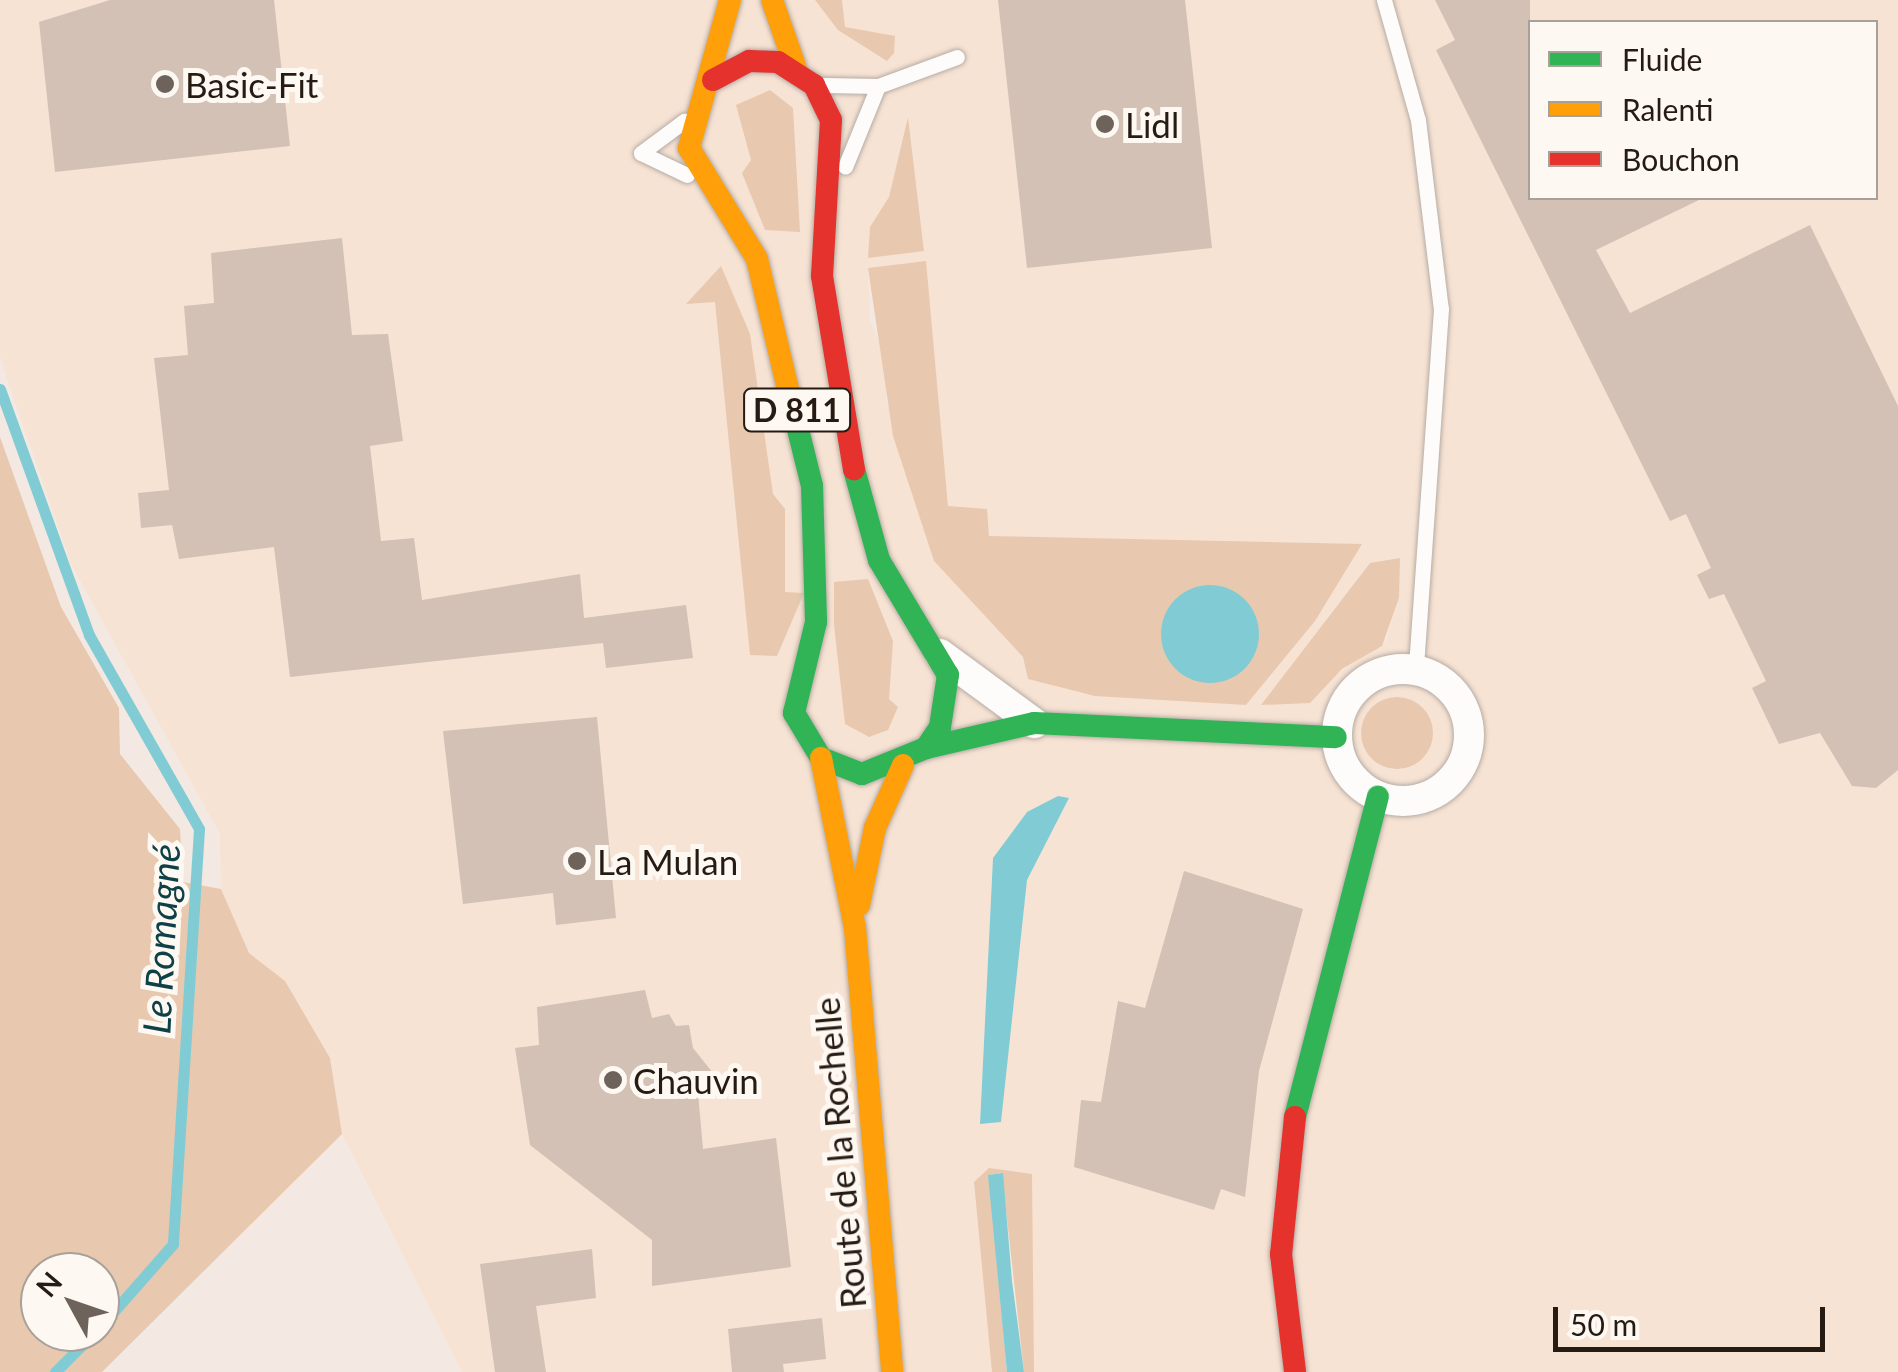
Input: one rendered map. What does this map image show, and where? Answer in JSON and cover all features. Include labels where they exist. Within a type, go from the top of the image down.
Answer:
[{"type":"main road","points":[[692,116],[713,80],[730,0]]},
{"type":"main road","name":"Route de la Rochelle","points":[[772,0],[805,77],[830,120],[822,216],[829,354],[858,497],[880,560],[940,654],[949,700],[926,748],[903,765],[862,774],[821,758]]},
{"type":"main road","points":[[713,80],[748,61],[805,77]]},
{"type":"main road","name":"Route de la Rochelle","points":[[692,116],[689,148],[766,283],[812,486],[816,622],[794,712],[821,758],[855,928],[892,1372]]},
{"type":"main road","points":[[926,748],[1034,722],[1336,736]]},
{"type":"main road","name":"Route de la Rochelle","points":[[855,928],[875,828],[903,765]]},
{"type":"main road","points":[[1295,1372],[1281,1254],[1297,1096],[1378,797]]},
{"type":"street","points":[[940,654],[1034,722]]},
{"type":"street","points":[[1416,670],[1456,694],[1468,724],[1465,758],[1434,794],[1378,797],[1348,774],[1336,736],[1360,684],[1416,670]]},
{"type":"lane","points":[[1384,0],[1418,120],[1441,308],[1416,670]]},
{"type":"lane","points":[[805,77],[878,86],[957,57]]},
{"type":"lane","points":[[822,216],[878,86]]},
{"type":"lane","points":[[692,116],[641,152],[710,188]]},
{"type":"shaded area","points":[[0,0],[815,0],[838,29],[894,53],[845,27],[842,0],[1898,0],[1898,1372],[1024,1372],[1002,1173],[989,1175],[1007,1372],[462,1372],[342,1134],[330,1058],[285,981],[249,953],[221,889],[220,834],[72,566],[0,357]],"holes":[[[908,117],[924,250],[869,258],[870,227],[889,197]],[[925,261],[948,506],[988,536],[1361,544],[1315,621],[1246,705],[1023,657],[934,561],[886,399],[889,362],[870,322],[868,268]],[[1370,563],[1399,598],[1386,641],[1330,679],[1262,705]],[[1392,698],[1384,767],[1362,730],[1370,709]],[[1069,798],[1027,880],[980,1124],[993,858],[1027,812]]]},
{"type":"shaded area","points":[[815,0],[842,0],[845,27],[895,36],[894,53],[887,61],[838,30]]},
{"type":"shaded area","points":[[770,90],[793,108],[800,232],[765,230],[742,173],[751,160],[736,105]]},
{"type":"shaded area","points":[[908,117],[924,251],[868,258],[870,227],[889,197]]},
{"type":"shaded area","points":[[926,261],[948,506],[987,509],[989,536],[1362,544],[1315,621],[1246,705],[1095,696],[1028,679],[1023,657],[934,561],[893,436],[868,268]]},
{"type":"shaded area","points":[[721,266],[750,334],[773,494],[785,509],[785,592],[804,593],[777,656],[750,655],[715,302],[686,304]]},
{"type":"shaded area","points":[[0,437],[61,607],[119,708],[120,754],[180,829],[183,882],[221,889],[249,953],[285,981],[330,1058],[342,1134],[102,1372],[0,1372]]},
{"type":"shaded area","points":[[1400,558],[1399,598],[1382,646],[1342,669],[1310,703],[1261,705],[1370,563]]},
{"type":"shaded area","points":[[868,579],[893,641],[889,699],[898,707],[888,730],[869,737],[845,724],[834,625],[834,582]]},
{"type":"shaded area","points":[[1397,697],[1422,708],[1433,733],[1422,758],[1397,769],[1372,758],[1361,733],[1372,708]]},
{"type":"shaded area","points":[[989,1168],[1032,1174],[1034,1372],[1024,1372],[1002,1173],[989,1175],[1007,1372],[992,1372],[974,1182]]},
{"type":"water","points":[[1210,585],[1229,589],[1245,599],[1255,615],[1259,634],[1255,653],[1245,669],[1229,679],[1210,683],[1191,679],[1175,669],[1165,653],[1161,634],[1165,615],[1175,599],[1191,589]]},
{"type":"water","points":[[1058,796],[1069,798],[1027,880],[1001,1122],[980,1124],[993,858],[1027,812]]},
{"type":"water","points":[[1003,1173],[1024,1372],[1007,1372],[988,1175]]},
{"type":"building","name":"Basic-Fit","points":[[110,0],[274,0],[290,146],[55,172],[39,22]]},
{"type":"building","name":"Lidl","points":[[998,0],[1185,0],[1212,248],[1027,268]]},
{"type":"building","points":[[1435,0],[1530,0],[1528,200],[1699,200],[1596,250],[1630,313],[1810,225],[1898,406],[1898,770],[1876,788],[1852,786],[1820,733],[1779,744],[1752,688],[1766,681],[1724,594],[1709,599],[1697,575],[1711,568],[1686,514],[1670,521],[1436,50],[1455,40]]},
{"type":"building","points":[[342,238],[352,335],[388,334],[403,441],[370,446],[381,541],[414,538],[422,600],[580,574],[584,618],[686,605],[693,658],[606,668],[603,643],[290,677],[274,547],[179,559],[172,525],[141,528],[138,493],[169,490],[154,358],[188,355],[184,306],[214,303],[211,253]]},
{"type":"building","points":[[597,717],[616,918],[556,925],[553,893],[463,904],[443,731]]},
{"type":"building","points":[[1184,871],[1303,909],[1259,1071],[1245,1197],[1221,1189],[1214,1210],[1074,1167],[1081,1100],[1101,1102],[1118,1001],[1145,1008]]},
{"type":"building","points":[[645,990],[652,1018],[669,1014],[676,1026],[689,1025],[693,1048],[717,1078],[697,1082],[703,1149],[776,1138],[791,1267],[652,1286],[652,1240],[530,1145],[515,1048],[539,1045],[537,1007]]},
{"type":"building","points":[[592,1249],[596,1298],[536,1306],[546,1372],[495,1372],[480,1264]]},
{"type":"building","points":[[822,1318],[826,1359],[783,1364],[784,1372],[732,1372],[728,1329]]},
{"type":"waterway","name":"Le Romagné","points":[[0,389],[89,635],[199,829],[173,1244],[120,1304]]},
{"type":"waterway","name":"Le Romagné","points":[[55,1372],[75,1352]]},
{"type":"traffic: fast","points":[[789,393],[812,486],[816,622],[794,713],[821,758],[862,774],[926,748],[940,727],[948,675],[879,560],[854,469]]},
{"type":"traffic: fast","points":[[926,748],[1034,723],[1336,737]]},
{"type":"traffic: fast","points":[[1295,1117],[1378,797]]},
{"type":"traffic: slow","points":[[730,0],[689,148],[757,259],[789,393]]},
{"type":"traffic: slow","points":[[772,0],[796,69]]},
{"type":"traffic: slow","points":[[821,758],[855,928],[892,1372]]},
{"type":"traffic: slow","points":[[859,905],[875,828],[903,765]]},
{"type":"traffic: jam","points":[[713,80],[749,61],[778,62],[814,85],[831,120],[822,276],[854,469]]},
{"type":"traffic: jam","points":[[1295,1117],[1281,1254],[1295,1372]]},
{"type":"place","name":"Basic-Fit","points":[[165,84]]},
{"type":"place","name":"Lidl","points":[[1105,124]]},
{"type":"place","name":"La Mulan","points":[[577,861]]},
{"type":"place","name":"Chauvin","points":[[613,1080]]}]
